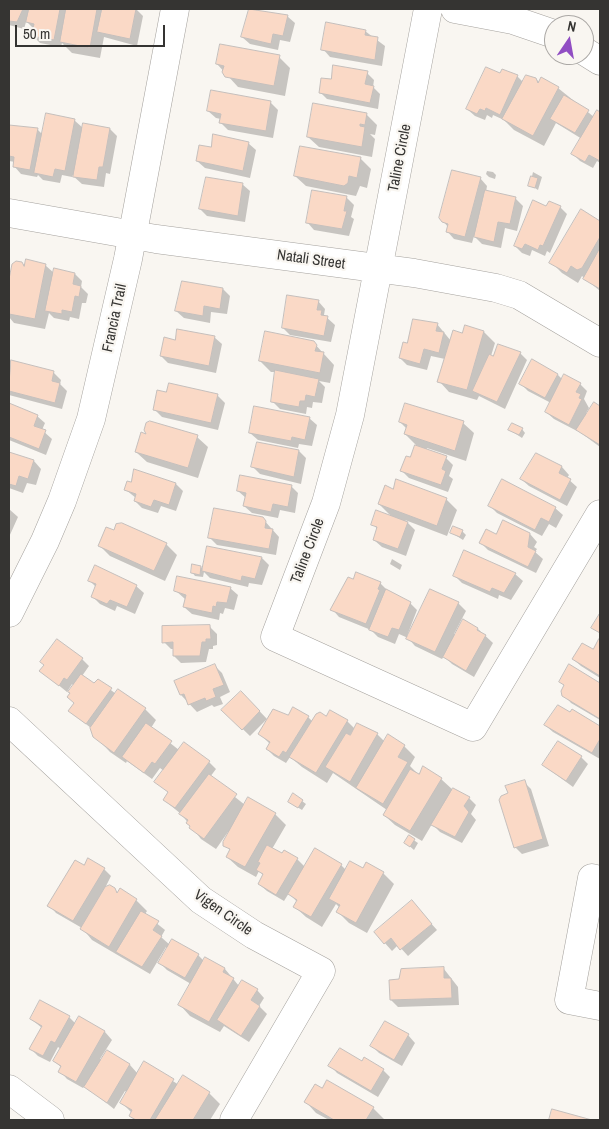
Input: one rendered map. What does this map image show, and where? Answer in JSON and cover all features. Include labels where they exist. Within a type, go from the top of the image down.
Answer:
[{"type":"street","name":"Francia Trail","points":[[9,613],[58,509],[91,419],[132,235],[175,9]]},
{"type":"street","name":"Taline Circle","points":[[428,9],[379,268],[338,462],[326,503],[275,637],[473,727],[600,514]]},
{"type":"street","points":[[455,9],[513,20],[544,31]]},
{"type":"street","name":"Natali Street","points":[[9,212],[132,235],[379,268],[508,291],[532,302],[600,343]]},
{"type":"street","name":"Vigen Circle","points":[[9,721],[201,900],[254,935],[322,971],[234,1120]]},
{"type":"street","points":[[600,880],[592,878],[569,1000],[600,1006]]},
{"type":"street","points":[[9,1089],[50,1120]]},
{"type":"building","points":[[9,9],[23,9],[17,22],[9,21]]},
{"type":"building","points":[[29,9],[60,9],[54,40],[31,36],[34,24],[26,22]]},
{"type":"building","points":[[66,9],[97,9],[90,48],[60,42]]},
{"type":"building","points":[[102,9],[136,9],[130,39],[97,32]]},
{"type":"building","points":[[249,9],[288,15],[283,36],[273,34],[271,44],[241,37]]},
{"type":"building","points":[[326,22],[366,30],[365,35],[378,37],[375,60],[321,50]]},
{"type":"building","points":[[220,44],[280,55],[274,86],[225,77],[222,72],[224,66],[216,64]]},
{"type":"building","points":[[333,65],[368,71],[365,84],[374,86],[370,103],[319,93],[321,78],[331,79]]},
{"type":"building","points":[[486,67],[500,73],[502,69],[518,75],[500,115],[486,108],[485,111],[480,109],[477,114],[466,109]]},
{"type":"building","points":[[526,75],[536,78],[538,83],[541,77],[559,87],[533,136],[502,119]]},
{"type":"building","points":[[211,90],[271,101],[266,131],[219,123],[221,114],[207,111]]},
{"type":"building","points":[[564,95],[589,110],[575,133],[550,119]]},
{"type":"building","points":[[313,103],[367,113],[365,125],[360,124],[360,126],[365,127],[362,147],[307,137]]},
{"type":"building","points":[[597,110],[600,112],[600,161],[589,155],[585,162],[571,154]]},
{"type":"building","points":[[46,113],[75,119],[65,171],[55,169],[53,177],[34,173]]},
{"type":"building","points":[[83,123],[110,128],[103,167],[99,167],[97,180],[73,177]]},
{"type":"building","points":[[9,125],[38,128],[30,170],[13,167],[14,157],[9,156]]},
{"type":"building","points":[[213,134],[249,142],[243,171],[196,161],[199,145],[211,147]]},
{"type":"building","points":[[300,146],[361,157],[357,178],[349,176],[348,183],[344,186],[294,176]]},
{"type":"building","points":[[452,170],[481,177],[465,237],[446,232],[448,224],[442,222],[439,218]]},
{"type":"building","points":[[531,176],[538,178],[535,188],[528,186]]},
{"type":"building","points":[[206,177],[243,183],[238,216],[199,209]]},
{"type":"building","points":[[312,190],[347,196],[344,211],[347,211],[342,229],[306,223]]},
{"type":"building","points":[[485,190],[516,197],[510,224],[498,222],[494,242],[474,237]]},
{"type":"building","points":[[533,200],[546,206],[549,201],[561,206],[543,246],[540,245],[538,250],[525,244],[522,249],[514,246]]},
{"type":"building","points":[[581,209],[600,221],[600,237],[582,268],[577,270],[571,266],[567,273],[549,263]]},
{"type":"building","points":[[600,248],[600,289],[583,279]]},
{"type":"building","points":[[26,259],[46,264],[35,319],[9,314],[9,279],[12,264],[16,261],[22,262],[24,266]]},
{"type":"building","points":[[54,268],[75,273],[73,284],[81,286],[79,297],[75,296],[72,312],[62,310],[62,314],[45,311]]},
{"type":"building","points":[[182,281],[223,288],[220,309],[204,306],[203,316],[175,311]]},
{"type":"building","points":[[287,295],[319,300],[317,310],[322,310],[321,315],[328,316],[324,336],[282,328]]},
{"type":"building","points":[[413,319],[438,323],[436,331],[444,332],[439,353],[424,349],[420,364],[399,358],[403,342],[407,343]]},
{"type":"building","points":[[465,325],[484,331],[467,390],[437,382],[453,330],[462,333]]},
{"type":"building","points":[[177,329],[215,336],[209,366],[160,356],[164,337],[175,340]]},
{"type":"building","points":[[265,331],[314,341],[317,345],[315,351],[324,352],[320,373],[259,361]]},
{"type":"building","points":[[498,344],[521,352],[497,402],[472,391],[489,354],[493,356]]},
{"type":"building","points":[[532,359],[558,374],[545,398],[519,384]]},
{"type":"building","points":[[11,360],[54,371],[52,381],[60,383],[55,403],[9,391]]},
{"type":"building","points":[[275,370],[319,379],[315,397],[306,395],[305,401],[300,401],[299,407],[271,402]]},
{"type":"building","points":[[564,374],[581,383],[576,392],[581,394],[579,398],[582,399],[569,425],[545,412]]},
{"type":"building","points":[[169,383],[218,394],[211,423],[153,410],[157,390],[166,392]]},
{"type":"building","points":[[594,402],[600,406],[600,445],[576,430]]},
{"type":"building","points":[[9,403],[38,415],[34,426],[46,430],[39,449],[9,437]]},
{"type":"building","points":[[405,403],[464,421],[455,451],[404,434],[407,425],[399,422]]},
{"type":"building","points":[[254,406],[310,417],[305,440],[292,437],[291,441],[249,433]]},
{"type":"building","points":[[150,421],[198,435],[188,468],[135,452],[141,432],[146,434],[144,430],[146,423]]},
{"type":"building","points":[[512,423],[523,428],[519,435],[508,430]]},
{"type":"building","points":[[257,442],[299,450],[294,477],[251,467]]},
{"type":"building","points":[[415,445],[447,456],[442,469],[446,471],[441,485],[400,471],[406,456],[410,457]]},
{"type":"building","points":[[9,452],[34,460],[28,479],[19,476],[16,486],[9,484]]},
{"type":"building","points":[[536,453],[562,466],[559,473],[571,479],[560,500],[520,479]]},
{"type":"building","points":[[134,469],[176,483],[169,505],[154,500],[151,507],[134,501],[136,494],[124,490],[127,481],[131,482]]},
{"type":"building","points":[[240,475],[292,485],[288,507],[273,504],[271,512],[243,506],[246,493],[237,491]]},
{"type":"building","points":[[396,479],[447,498],[437,526],[378,504],[385,485],[393,489]]},
{"type":"building","points":[[502,479],[556,507],[549,522],[541,518],[535,530],[488,506]]},
{"type":"building","points":[[214,508],[263,517],[266,521],[265,528],[273,529],[269,549],[208,538]]},
{"type":"building","points":[[376,510],[408,522],[398,549],[373,540],[377,527],[371,525]]},
{"type":"building","points":[[503,520],[530,533],[528,547],[536,551],[528,567],[479,543],[486,529],[496,534]]},
{"type":"building","points":[[122,523],[167,543],[154,571],[98,546],[106,527],[114,530],[116,524]]},
{"type":"building","points":[[453,526],[463,530],[460,537],[450,533]]},
{"type":"building","points":[[207,546],[262,557],[255,579],[242,576],[241,581],[202,571]]},
{"type":"building","points":[[464,550],[516,573],[504,593],[492,588],[490,592],[453,576]]},
{"type":"building","points":[[192,564],[201,566],[200,575],[191,573]]},
{"type":"building","points":[[95,565],[137,585],[127,607],[110,600],[107,604],[91,597],[96,584],[88,581]]},
{"type":"building","points":[[356,572],[381,582],[378,589],[380,590],[366,624],[330,610],[348,577],[353,579]]},
{"type":"building","points":[[177,576],[231,587],[227,603],[217,602],[216,607],[213,606],[212,613],[183,607],[186,595],[174,591]]},
{"type":"building","points":[[386,589],[411,602],[399,630],[392,628],[388,637],[369,630]]},
{"type":"building","points":[[430,589],[459,602],[435,652],[406,639]]},
{"type":"building","points":[[600,613],[600,633],[591,628]]},
{"type":"building","points":[[463,619],[486,635],[466,671],[443,657]]},
{"type":"building","points":[[210,625],[211,639],[206,639],[206,642],[202,642],[200,656],[173,656],[173,642],[162,643],[162,626]]},
{"type":"building","points":[[57,639],[83,658],[67,680],[64,678],[59,686],[39,671],[44,665],[40,662]]},
{"type":"building","points":[[599,639],[600,676],[572,659],[582,643],[593,649]]},
{"type":"building","points":[[215,664],[224,685],[213,689],[216,697],[206,701],[205,698],[188,705],[184,694],[180,695],[174,681]]},
{"type":"building","points":[[569,664],[600,683],[600,719],[562,696],[561,691],[564,685],[559,682]]},
{"type":"building","points":[[81,674],[94,683],[98,679],[112,688],[86,724],[68,711],[74,703],[67,697],[70,693],[68,692]]},
{"type":"building","points":[[118,689],[146,708],[114,753],[93,737],[90,728]]},
{"type":"building","points":[[241,691],[260,711],[242,730],[221,710]]},
{"type":"building","points":[[558,705],[570,712],[572,709],[600,726],[600,739],[592,753],[544,725]]},
{"type":"building","points":[[293,707],[309,716],[286,753],[283,751],[279,757],[266,749],[270,742],[258,734],[273,709],[288,715]]},
{"type":"building","points":[[330,710],[348,720],[316,773],[289,757],[316,714],[320,712],[326,716]]},
{"type":"building","points":[[146,723],[172,741],[155,764],[152,762],[144,773],[122,757]]},
{"type":"building","points":[[357,723],[378,733],[350,782],[325,767],[346,733],[350,735]]},
{"type":"building","points":[[388,734],[405,745],[398,757],[408,762],[383,804],[356,788]]},
{"type":"building","points":[[558,741],[582,756],[566,781],[542,765]]},
{"type":"building","points":[[184,742],[210,761],[175,808],[163,800],[168,792],[154,782]]},
{"type":"building","points":[[423,766],[442,778],[410,831],[383,815],[410,769],[419,774]]},
{"type":"building","points":[[209,774],[237,794],[204,839],[189,828],[190,826],[186,823],[188,820],[179,814]]},
{"type":"building","points":[[525,780],[543,839],[514,848],[499,800],[501,796],[508,793],[505,786]]},
{"type":"building","points":[[453,788],[470,797],[464,806],[469,812],[455,837],[431,825]]},
{"type":"building","points":[[293,793],[303,800],[298,808],[288,802]]},
{"type":"building","points":[[248,797],[276,813],[245,867],[226,857],[230,849],[223,846],[223,842]]},
{"type":"building","points":[[409,835],[415,839],[410,847],[404,843]]},
{"type":"building","points":[[267,845],[282,853],[284,850],[298,858],[276,895],[258,884],[263,874],[256,870]]},
{"type":"building","points":[[315,848],[342,864],[311,917],[293,907],[297,900],[288,894]]},
{"type":"building","points":[[88,858],[105,868],[73,921],[47,906],[75,860],[84,865]]},
{"type":"building","points":[[350,861],[363,868],[366,862],[384,872],[356,923],[336,912],[340,905],[329,899]]},
{"type":"building","points":[[110,885],[115,888],[117,893],[120,888],[137,899],[109,947],[80,929],[105,887]]},
{"type":"building","points":[[412,900],[432,924],[400,950],[391,938],[384,944],[374,932]]},
{"type":"building","points":[[141,911],[159,921],[153,930],[162,936],[142,967],[116,952]]},
{"type":"building","points":[[172,939],[199,954],[185,978],[158,963]]},
{"type":"building","points":[[205,957],[225,968],[223,972],[234,978],[209,1022],[178,1005]]},
{"type":"building","points":[[444,967],[444,978],[451,978],[452,998],[390,1000],[389,980],[399,979],[401,969]]},
{"type":"building","points":[[242,980],[258,989],[251,1000],[260,1006],[241,1036],[217,1020]]},
{"type":"building","points":[[40,1000],[70,1016],[55,1043],[51,1041],[43,1056],[29,1049],[42,1026],[30,1019]]},
{"type":"building","points":[[79,1016],[105,1031],[76,1082],[58,1072],[61,1066],[53,1061]]},
{"type":"building","points":[[385,1021],[409,1034],[394,1060],[370,1046]]},
{"type":"building","points":[[340,1048],[362,1061],[364,1057],[384,1069],[371,1091],[328,1066]]},
{"type":"building","points":[[107,1050],[130,1064],[107,1103],[84,1087]]},
{"type":"building","points":[[144,1061],[174,1079],[150,1120],[136,1120],[129,1116],[132,1110],[120,1103]]},
{"type":"building","points":[[183,1075],[210,1092],[193,1120],[155,1120]]},
{"type":"building","points":[[327,1080],[374,1107],[366,1120],[334,1120],[304,1102],[315,1084],[322,1088]]},
{"type":"building","points":[[552,1109],[592,1120],[549,1120]]}]
